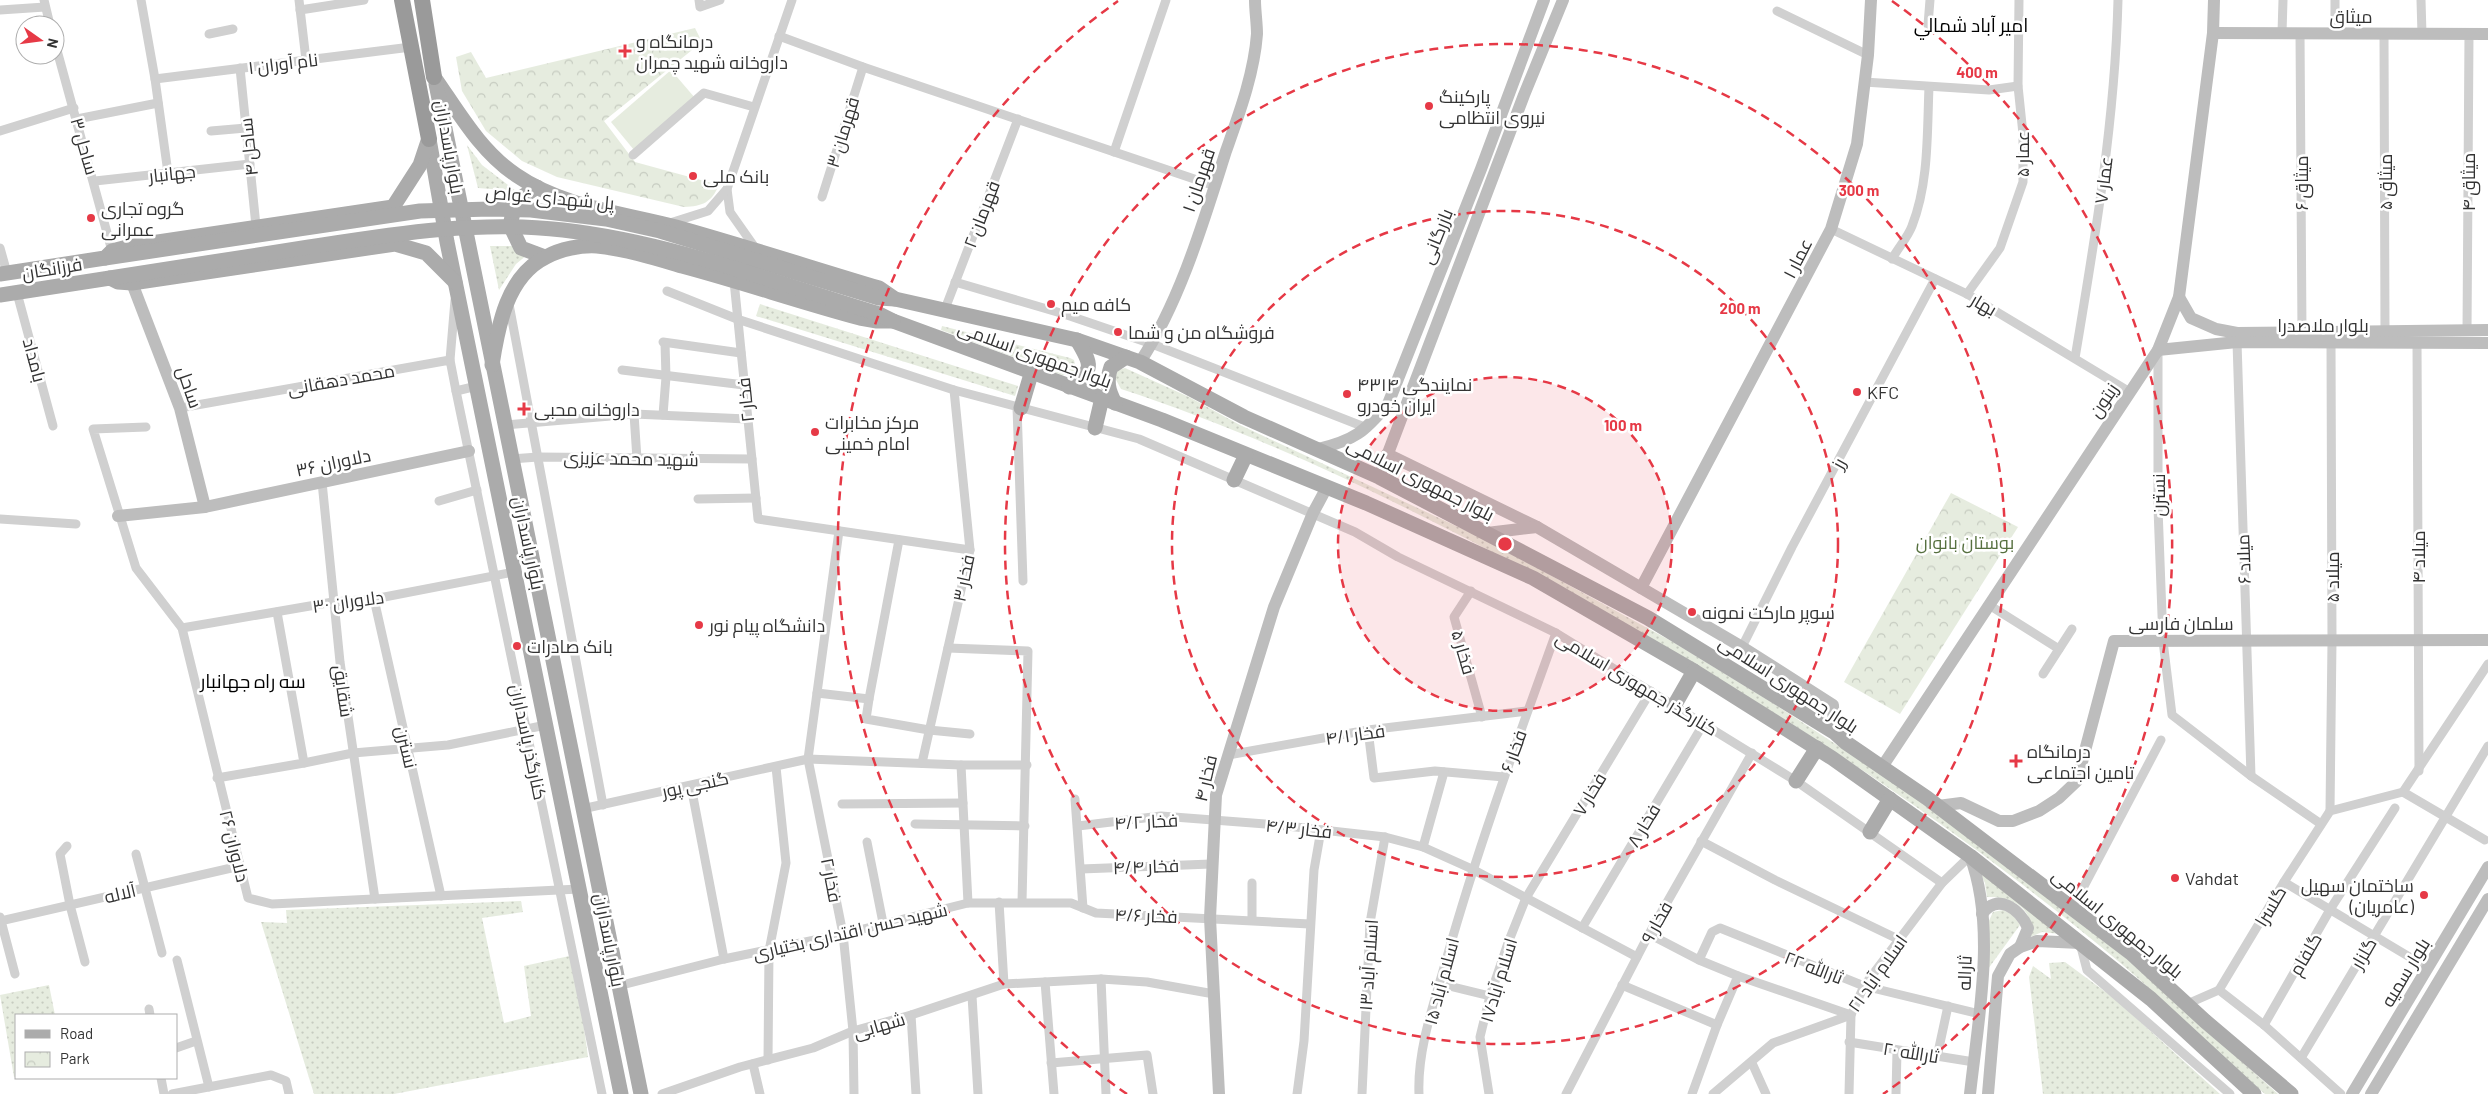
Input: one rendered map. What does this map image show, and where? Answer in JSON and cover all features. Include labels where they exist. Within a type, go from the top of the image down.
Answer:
[{"type":"highway","name":"بلوار پاسداران","points":[[402,0],[429,139]]},
{"type":"highway","name":"بلوار پاسداران","points":[[422,0],[434,76]]},
{"type":"main road","points":[[434,76],[470,129],[493,156],[516,175],[537,187],[565,200],[665,224],[879,288],[895,299]]},
{"type":"main road","name":"بلوار پاسداران","points":[[434,76],[641,1094]]},
{"type":"main road","points":[[393,207],[420,165],[429,139]]},
{"type":"main road","name":"بلوار پاسداران","points":[[429,139],[514,572],[621,1094]]},
{"type":"main road","points":[[537,187],[516,201],[510,226],[521,248],[545,257]]},
{"type":"main road","points":[[109,255],[256,226],[393,207],[407,207],[414,211],[419,227],[416,235],[395,244],[132,283],[118,282],[110,278]]},
{"type":"main road","name":"پل شهدای غواص","points":[[109,255],[420,212],[490,209],[531,210],[606,219],[660,231],[879,298],[895,299]]},
{"type":"main road","name":"پل شهدای غواص","points":[[110,278],[411,232],[499,226],[562,230],[634,242],[870,311],[893,321]]},
{"type":"main road","points":[[395,244],[426,253],[456,283]]},
{"type":"main road","points":[[492,364],[498,330],[508,298],[527,271],[545,257],[582,246],[597,246],[660,259],[860,318],[893,321]]},
{"type":"main road","name":"فرزانگان","points":[[4,274],[109,255]]},
{"type":"main road","name":"فرزانگان","points":[[0,296],[110,278]]},
{"type":"main road","name":"بلوار جمهوری اسلامی","points":[[895,299],[1077,340],[1133,359],[1244,417],[1379,477],[1648,618],[1834,732],[1938,806],[2131,953],[2186,1004],[2291,1094]]},
{"type":"main road","name":"بلوار جمهوری اسلامی","points":[[893,321],[1246,454],[1327,487],[1533,578],[1694,670],[1817,748],[1970,856],[2151,1000],[2254,1094]]},
{"type":"main road","points":[[1069,387],[1087,374],[1089,365],[1088,357],[1077,340]]},
{"type":"main road","points":[[1095,428],[1109,401],[1107,378],[1111,367],[1133,359]]},
{"type":"main road","points":[[1019,408],[1031,374]]},
{"type":"main road","points":[[1234,480],[1246,454]]},
{"type":"main road","points":[[1674,706],[1694,670]]},
{"type":"main road","points":[[1796,781],[1817,748]]},
{"type":"main road","points":[[1870,832],[1890,799]]},
{"type":"street","points":[[150,0],[141,1],[155,79],[168,173]]},
{"type":"street","points":[[299,0],[306,60]]},
{"type":"street","points":[[300,10],[364,0]]},
{"type":"street","points":[[699,4],[720,0]]},
{"type":"street","points":[[665,224],[708,211],[727,188],[792,0]]},
{"type":"street","points":[[1114,152],[1166,0]]},
{"type":"street","name":"قهرمان ۱","points":[[1133,359],[1152,344],[1175,297],[1215,186],[1246,89],[1257,34],[1255,0]]},
{"type":"street","name":"بازرگانی","points":[[1318,450],[1349,441],[1367,428],[1388,404],[1544,0]]},
{"type":"street","name":"بازرگانی","points":[[1379,477],[1463,255],[1563,0]]},
{"type":"street","name":"عمار ۱","points":[[1641,588],[1831,229],[1857,144],[1868,55],[1870,0]]},
{"type":"street","points":[[1928,25],[1930,0]]},
{"type":"street","name":"عمار ۵","points":[[1967,294],[2000,248],[2023,182],[2023,134],[2018,86],[2019,0]]},
{"type":"street","name":"عمار ۷","points":[[2075,358],[2100,210],[2117,61],[2118,0]]},
{"type":"street","name":"زیتون","points":[[1882,767],[2158,350],[2179,297],[2213,33],[2214,0]]},
{"type":"street","points":[[2282,0],[2282,33]]},
{"type":"street","points":[[2335,0],[2335,33]]},
{"type":"street","points":[[2421,0],[2422,34]]},
{"type":"street","points":[[0,10],[44,4]]},
{"type":"street","points":[[1777,11],[1868,55]]},
{"type":"street","points":[[209,34],[233,29]]},
{"type":"street","name":"میثاق","points":[[2213,33],[2488,34]]},
{"type":"street","name":"میثاق ۶","points":[[2300,33],[2302,337]]},
{"type":"street","name":"میثاق ۵","points":[[2384,34],[2385,337]]},
{"type":"street","name":"میثاق ۴","points":[[2467,337],[2469,34]]},
{"type":"street","points":[[779,36],[862,67],[1215,186]]},
{"type":"street","name":"نام آوران ۱","points":[[155,79],[411,47]]},
{"type":"street","name":"ساحل ۳","points":[[61,65],[95,181],[109,255]]},
{"type":"street","name":"قهرمان ۳","points":[[822,197],[862,67]]},
{"type":"street","name":"ساحل ۴","points":[[240,68],[256,226]]},
{"type":"street","points":[[1864,82],[1989,90],[2018,86]]},
{"type":"street","points":[[1892,259],[1912,227],[1919,201],[1924,176],[1929,87]]},
{"type":"street","points":[[633,155],[704,93],[754,107]]},
{"type":"street","points":[[77,119],[158,103]]},
{"type":"street","points":[[0,131],[74,108]]},
{"type":"street","name":"قهرمان ۲","points":[[945,309],[1018,119]]},
{"type":"street","points":[[211,132],[246,128]]},
{"type":"street","name":"جهانبار","points":[[95,181],[250,164]]},
{"type":"street","points":[[727,188],[730,212],[737,226],[757,250]]},
{"type":"street","name":"بهار","points":[[1831,229],[1967,294],[2130,392]]},
{"type":"street","points":[[0,248],[4,274]]},
{"type":"street","points":[[1449,250],[1463,255]]},
{"type":"street","name":"رز","points":[[1742,647],[1792,547],[1935,279]]},
{"type":"street","name":"فخار ۲","points":[[734,281],[758,519],[839,531],[808,759],[843,934],[853,1031],[854,1094]]},
{"type":"street","points":[[955,282],[1064,314],[1152,344],[1367,428]]},
{"type":"street","name":"ساحل","points":[[132,283],[180,408],[205,507]]},
{"type":"street","points":[[456,283],[450,360],[456,391],[477,386]]},
{"type":"street","name":"کنارگذر جمهوری اسلامی","points":[[667,291],[737,319],[954,390],[1139,439],[1355,532],[1398,557],[1556,634],[1796,781],[1942,883]]},
{"type":"street","name":"بامداد","points":[[17,293],[53,426]]},
{"type":"street","name":"بلوار ملاصدرا","points":[[2179,297],[2191,318],[2237,338]]},
{"type":"street","points":[[508,298],[603,805]]},
{"type":"street","name":"بلوار ملاصدرا","points":[[2302,337],[2331,342],[2385,337],[2417,343],[2467,337],[2488,330]]},
{"type":"street","name":"بلوار ملاصدرا","points":[[2158,350],[2237,338],[2467,337],[2488,343]]},
{"type":"street","name":"میلاد ۶","points":[[2237,338],[2251,776]]},
{"type":"street","name":"میلاد ۵","points":[[2330,811],[2332,640],[2331,342]]},
{"type":"street","points":[[663,415],[666,377],[664,343],[741,353]]},
{"type":"street","name":"میلاد ۴","points":[[2417,343],[2419,770]]},
{"type":"street","name":"نسترن","points":[[2158,350],[2158,508],[2163,641],[2172,715],[2251,776],[2321,824]]},
{"type":"street","name":"محمد دهقانی","points":[[180,408],[450,360]]},
{"type":"street","points":[[622,370],[666,377],[744,384]]},
{"type":"street","name":"فخار ۳","points":[[922,763],[970,550],[954,390]]},
{"type":"street","name":"کنارگذر پاسداران","points":[[456,391],[602,1094]]},
{"type":"street","points":[[1388,404],[1388,410],[1392,415],[1398,416],[1403,413]]},
{"type":"street","points":[[1019,408],[1024,581]]},
{"type":"street","points":[[634,414],[637,459]]},
{"type":"street","points":[[504,425],[634,414],[747,419]]},
{"type":"street","name":"دلاوران ۲۶","points":[[146,426],[94,429],[118,516],[136,568],[182,628],[217,778],[248,898],[272,904],[579,889]]},
{"type":"street","name":"دلاوران ۳۶","points":[[118,516],[205,507],[469,451]]},
{"type":"street","points":[[1387,454],[1537,527],[1742,647],[1833,705],[1834,732]]},
{"type":"street","name":"شهید محمد عزیزی","points":[[511,459],[538,456],[752,460]]},
{"type":"street","name":"شقایق","points":[[322,482],[333,602],[375,899]]},
{"type":"street","name":"فخار ۴","points":[[1219,1094],[1210,918],[1213,821],[1216,796],[1274,607],[1313,513],[1327,487]]},
{"type":"street","points":[[439,501],[477,490]]},
{"type":"street","points":[[698,499],[756,498]]},
{"type":"street","points":[[0,518],[76,524]]},
{"type":"street","points":[[1487,533],[1537,527]]},
{"type":"street","points":[[839,531],[970,550]]},
{"type":"street","points":[[899,540],[866,718],[929,730],[970,734]]},
{"type":"street","name":"دلاوران ۳۰","points":[[182,628],[333,602],[374,599],[514,572]]},
{"type":"street","name":"فخار ۵","points":[[1470,591],[1454,617],[1482,717]]},
{"type":"street","name":"نسترن","points":[[374,599],[441,896]]},
{"type":"street","points":[[1989,605],[2059,649]]},
{"type":"street","points":[[277,612],[304,763]]},
{"type":"street","points":[[2043,674],[2072,629]]},
{"type":"street","name":"فخار ۶","points":[[1472,869],[1556,634]]},
{"type":"street","name":"سلمان فارسی","points":[[1938,806],[1961,803],[1998,821],[2013,821],[2039,812],[2059,798],[2077,781],[2114,641],[2488,640]]},
{"type":"street","points":[[948,648],[1028,651],[1027,765],[1022,902]]},
{"type":"street","points":[[2330,811],[2403,792],[2488,664]]},
{"type":"street","name":"فخار ۷","points":[[1526,898],[1651,691]]},
{"type":"street","points":[[817,693],[869,699]]},
{"type":"street","name":"فخار ۴/۱","points":[[1228,755],[1368,730],[1527,711]]},
{"type":"street","name":"فخار ۸","points":[[1582,928],[1704,723]]},
{"type":"street","points":[[217,778],[353,753],[448,745],[546,725]]},
{"type":"street","points":[[1368,730],[1374,778],[1444,772],[1504,777]]},
{"type":"street","points":[[2072,909],[2160,740]]},
{"type":"street","name":"گلزار","points":[[2301,1058],[2488,746]]},
{"type":"street","name":"فخار ۹","points":[[1567,1094],[1649,934],[1752,753]]},
{"type":"street","name":"گنجی پور","points":[[582,809],[808,759],[961,766],[1027,765]]},
{"type":"street","points":[[768,1060],[769,950],[786,863],[776,766]]},
{"type":"street","points":[[961,766],[968,903]]},
{"type":"street","points":[[1423,846],[1444,772]]},
{"type":"street","points":[[691,786],[724,959]]},
{"type":"street","points":[[2403,792],[2485,840]]},
{"type":"street","points":[[1075,799],[1083,908]]},
{"type":"street","points":[[842,804],[963,803]]},
{"type":"street","name":"گلفام","points":[[2264,1025],[2331,908],[2395,808]]},
{"type":"street","name":"گلسرا","points":[[2219,990],[2284,882],[2330,811]]},
{"type":"street","name":"فخار ۴/۲","points":[[1078,826],[1160,816],[1213,821]]},
{"type":"street","name":"فخار ۴/۳","points":[[1213,821],[1278,825],[1385,837],[1423,846],[1472,869],[1637,957]]},
{"type":"street","points":[[916,824],[1025,826]]},
{"type":"street","points":[[1297,1094],[1304,1041],[1314,870],[1322,830]]},
{"type":"street","name":"اسلام آباد ۱۳","points":[[1362,1094],[1370,923],[1385,837]]},
{"type":"street","points":[[1701,841],[1775,880],[1900,940]]},
{"type":"street","points":[[867,842],[883,923]]},
{"type":"street","points":[[67,846],[60,854],[70,905],[85,962]]},
{"type":"street","points":[[136,854],[162,953]]},
{"type":"street","name":"اسلام آباد ۲۱","points":[[1713,1094],[1752,1063],[1773,1042],[1851,1014],[1864,986],[1942,883],[1970,856]]},
{"type":"street","name":"ثاراله","points":[[1970,856],[1979,878],[1983,901],[1980,1014],[1970,1094]]},
{"type":"street","name":"فخار ۴/۴","points":[[1081,869],[1211,864]]},
{"type":"street","name":"آلاله","points":[[0,920],[240,866]]},
{"type":"street","name":"بلوار سمیه","points":[[2352,1094],[2488,867]]},
{"type":"street","name":"اسلام آباد ۱۵","points":[[1419,1094],[1418,1073],[1472,869]]},
{"type":"street","points":[[2284,882],[2331,908],[2373,936],[2428,968]]},
{"type":"street","points":[[1252,883],[1252,920]]},
{"type":"street","name":"اسلام آباد۱۷","points":[[1489,1094],[1480,1037],[1490,996],[1526,898]]},
{"type":"street","name":"بلوار سمیه","points":[[2371,1094],[2488,899]]},
{"type":"street","points":[[999,902],[1004,984]]},
{"type":"street","points":[[1982,914],[1987,907],[1997,902],[2010,906],[2023,917],[2028,928],[2020,947]]},
{"type":"street","name":"شهید حسن اقتداری بختیاری","points":[[618,986],[724,959],[843,934],[968,903],[1071,903],[1083,908]]},
{"type":"street","name":"فخار ۴/۶","points":[[1083,908],[1096,913],[1310,924]]},
{"type":"street","points":[[0,920],[15,974]]},
{"type":"street","name":"ثارالله ۲۲","points":[[1699,960],[1712,932],[1720,928],[1864,986],[1980,1014]]},
{"type":"street","points":[[1649,934],[1699,960],[1738,976],[1851,1014],[1849,1042],[1850,1094]]},
{"type":"street","points":[[2020,947],[2037,941],[2080,943],[2086,970],[2230,1094]]},
{"type":"street","name":"ثاراله","points":[[1988,1094],[1998,976],[2010,954],[2020,947]]},
{"type":"street","points":[[177,960],[196,1042],[209,1087]]},
{"type":"street","points":[[1692,1094],[1717,1025],[1738,976]]},
{"type":"street","points":[[1101,979],[1106,1094]]},
{"type":"street","name":"شهابی","points":[[662,1094],[678,1091],[753,1064],[813,1048],[853,1031],[912,1015],[1004,984],[1101,979],[1147,982],[1214,994]]},
{"type":"street","points":[[1045,982],[1054,1094]]},
{"type":"street","points":[[1622,985],[1717,1025]]},
{"type":"street","points":[[1449,986],[1490,996]]},
{"type":"street","points":[[2186,1004],[2219,990],[2264,1025],[2341,1094]]},
{"type":"street","points":[[972,996],[978,1094]]},
{"type":"street","points":[[1937,1057],[1948,1006]]},
{"type":"street","points":[[912,1015],[916,1094]]},
{"type":"street","points":[[178,1047],[196,1042]]},
{"type":"street","name":"ثارالله ۲۰","points":[[1849,1042],[1974,1062]]},
{"type":"street","points":[[1896,1094],[1897,1051]]},
{"type":"street","points":[[1051,1063],[1104,1057],[1147,1055],[1152,1094]]},
{"type":"street","points":[[1752,1063],[1766,1094]]},
{"type":"street","points":[[753,1064],[760,1094]]},
{"type":"street","points":[[172,1094],[271,1075],[286,1081],[289,1094]]},
{"type":"street","points":[[161,1079],[164,1094]]},
{"type":"green space","points":[[695,28],[702,42],[604,121],[635,162],[719,185],[709,200],[696,206],[684,207],[557,177],[522,161],[486,131],[462,91],[456,57],[471,52],[486,78]]},
{"type":"green space","points":[[671,70],[695,98],[634,150],[611,122]]},
{"type":"green space","points":[[467,145],[482,165],[516,191],[478,188]]},
{"type":"green space","points":[[490,246],[538,246],[516,264],[499,290]]},
{"type":"green space","points":[[760,304],[1018,386],[1015,396],[756,316]]},
{"type":"green space","points":[[942,326],[1070,358],[1074,360],[1076,368],[1072,374],[1062,375],[941,330]]},
{"type":"green space","points":[[1125,368],[1189,397],[1240,425],[1484,539],[1673,642],[1771,702],[1886,777],[1975,841],[2120,953],[2278,1094],[2265,1094],[2124,966],[2023,885],[1911,803],[1794,726],[1615,619],[1449,530],[1342,477],[1287,453],[1177,408],[1121,389],[1115,378],[1118,370]]},
{"type":"green space","name":"بوستان بانوان","points":[[1951,493],[2018,527],[1900,714],[1844,682]]},
{"type":"green space","points":[[1978,869],[2060,934],[2042,932],[2030,937],[2031,927],[2026,912],[2013,902],[1996,897],[1987,897],[1985,883]]},
{"type":"green space","points":[[521,901],[523,912],[482,918],[504,1023],[531,1016],[524,966],[574,955],[588,1057],[394,1094],[314,1094],[261,922],[287,923],[286,910]]},
{"type":"green space","points":[[2003,910],[2013,915],[2020,925],[1988,969],[1988,923],[1993,912]]},
{"type":"green space","points":[[2065,962],[2115,999],[2220,1094],[2043,1094],[2029,977],[2033,966],[2051,979],[2049,963]]},
{"type":"green space","points":[[49,985],[55,1014],[15,1014],[14,1077],[0,995]]},
{"type":"place","name":"درمانگاه و داروخانه شهید چمران","points":[[625,51]]},
{"type":"place","name":"پارکینگ نیروی انتظامی","points":[[1429,106]]},
{"type":"place","name":"بانک ملی","points":[[693,176]]},
{"type":"place","name":"گروه تجاری عمرانی","points":[[91,218]]},
{"type":"place","name":"کافه میم","points":[[1051,304]]},
{"type":"place","name":"فروشگاه من و شما","points":[[1118,332]]},
{"type":"place","name":"KFC","points":[[1857,392]]},
{"type":"place","name":"نمایندگی ۴۳۱۴ ایران خودرو","points":[[1347,394]]},
{"type":"place","name":"داروخانه محبی","points":[[524,409]]},
{"type":"place","name":"مرکز مخابرات امام خمینی","points":[[815,432]]},
{"type":"place","name":"سوپر مارکت نمونه","points":[[1692,612]]},
{"type":"place","name":"دانشگاه پیام نور","points":[[699,625]]},
{"type":"place","name":"بانک صادرات","points":[[517,646]]},
{"type":"place","name":"درمانگاه تامین اجتماعی","points":[[2016,761]]},
{"type":"place","name":"Vahdat","points":[[2175,878]]},
{"type":"place","name":"ساختمان سهیل (عامریان)","points":[[2424,895]]},
{"type":"district","name":"امیر آباد شمالي","points":[[1971,24]]},
{"type":"district","name":"سه راه جهانبار","points":[[253,680]]}]
